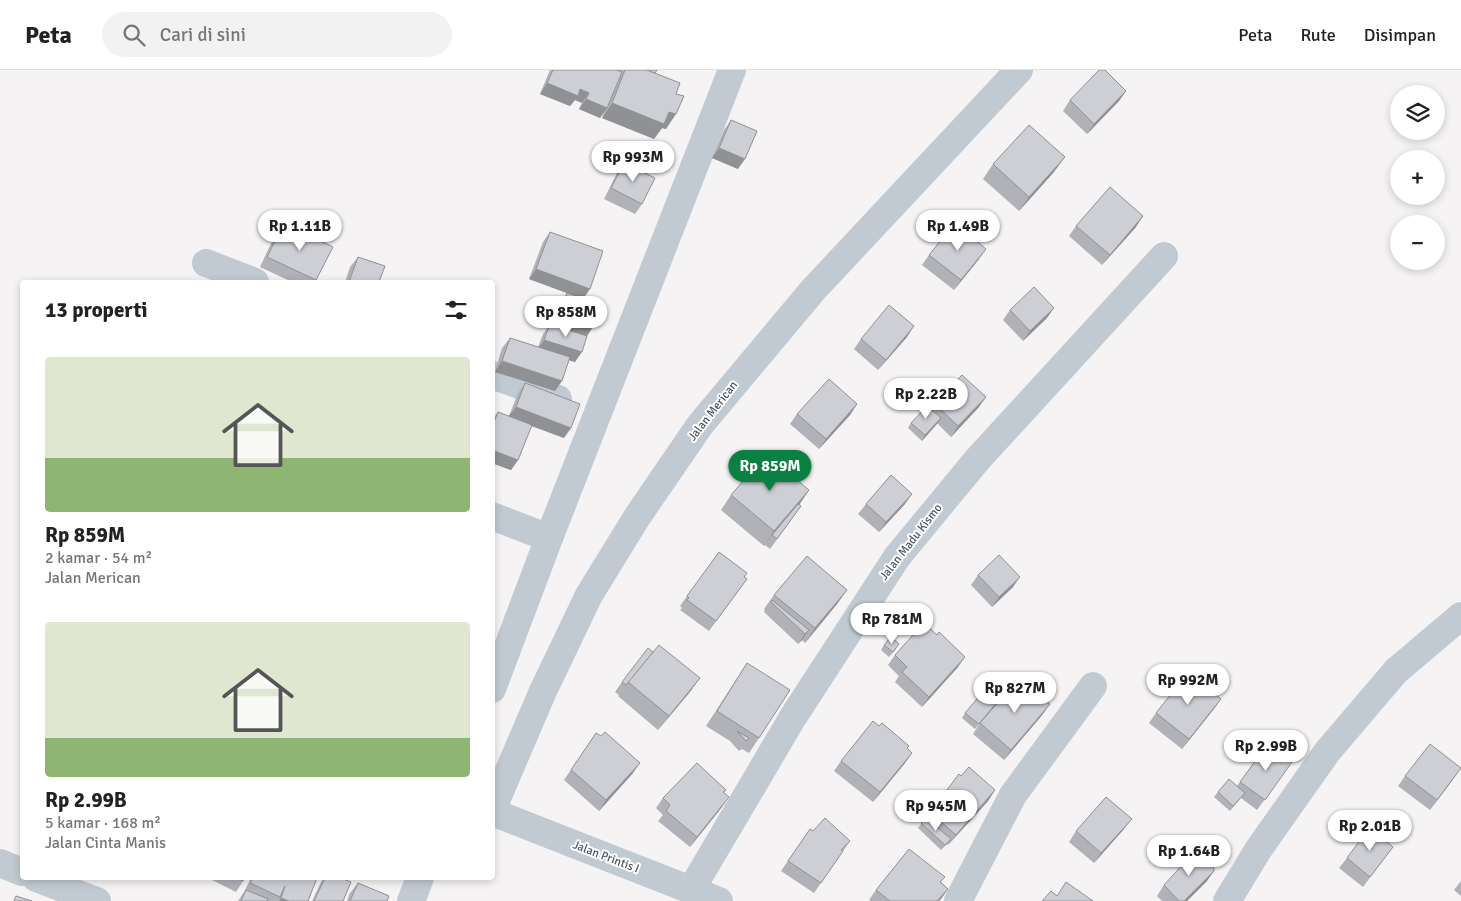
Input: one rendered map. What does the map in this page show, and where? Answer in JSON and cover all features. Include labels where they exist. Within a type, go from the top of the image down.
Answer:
[{"type":"street","name":"Jalan Merican","points":[[495,804],[543,691],[589,595],[637,517],[700,425],[813,290],[1019,70]]},
{"type":"street","points":[[495,681],[729,71]]},
{"type":"street","name":"Jalan Madu Kismo","points":[[691,890],[793,717],[896,557],[977,460],[1164,256]]},
{"type":"street","points":[[206,263],[250,280]]},
{"type":"street","points":[[495,376],[597,413]]},
{"type":"street","points":[[495,517],[549,538]]},
{"type":"street","points":[[1227,901],[1258,850],[1327,752],[1396,670],[1461,616]]},
{"type":"street","points":[[958,901],[1013,795],[1093,686]]},
{"type":"street","name":"Jalan Printis I","points":[[495,812],[719,901]]},
{"type":"street","points":[[0,863],[20,871]]},
{"type":"street","points":[[41,880],[97,901]]},
{"type":"street","points":[[411,901],[419,880]]},
{"type":"building","points":[[553,70],[617,70],[622,72],[607,108],[586,99],[589,93],[580,89],[578,96],[547,83]]},
{"type":"building","points":[[625,70],[647,70],[680,83],[676,94],[684,96],[676,114],[669,112],[664,124],[612,103]]},
{"type":"building","points":[[1099,70],[1105,70],[1126,91],[1094,124],[1070,100]]},
{"type":"building","points":[[731,120],[757,131],[745,159],[719,148]]},
{"type":"building","points":[[1029,125],[1065,157],[1029,197],[993,164]]},
{"type":"building","points":[[624,163],[655,178],[642,204],[611,188]]},
{"type":"building","points":[[1110,187],[1143,216],[1110,255],[1076,226]]},
{"type":"building","points":[[284,223],[333,247],[316,280],[267,257]]},
{"type":"building","points":[[955,223],[986,249],[961,280],[929,255]]},
{"type":"building","points":[[550,232],[603,251],[590,289],[536,269]]},
{"type":"building","points":[[358,257],[385,266],[380,280],[350,280]]},
{"type":"building","points":[[1034,287],[1054,308],[1030,331],[1010,310]]},
{"type":"building","points":[[567,293],[601,304],[594,325],[560,315]]},
{"type":"building","points":[[889,305],[914,326],[886,360],[861,339]]},
{"type":"building","points":[[550,324],[587,336],[582,352],[544,340]]},
{"type":"building","points":[[510,338],[570,357],[562,381],[502,361]]},
{"type":"building","points":[[962,375],[986,397],[958,426],[935,404]]},
{"type":"building","points":[[829,379],[857,404],[826,439],[797,414]]},
{"type":"building","points":[[525,383],[580,404],[571,428],[516,407]]},
{"type":"building","points":[[927,406],[941,418],[925,435],[911,423]]},
{"type":"building","points":[[498,412],[532,425],[518,460],[495,451],[495,420]]},
{"type":"building","points":[[766,454],[809,490],[774,531],[731,495]]},
{"type":"building","points":[[891,475],[912,494],[886,522],[866,504]]},
{"type":"building","points":[[798,504],[801,506],[777,539],[772,535]]},
{"type":"building","points":[[719,552],[747,573],[744,577],[747,579],[716,621],[687,600],[689,598],[687,596]]},
{"type":"building","points":[[999,555],[1020,577],[999,597],[978,575]]},
{"type":"building","points":[[807,556],[847,590],[815,628],[774,595]]},
{"type":"building","points":[[772,600],[809,630],[805,634],[771,602]]},
{"type":"building","points":[[924,623],[937,635],[939,632],[965,657],[929,697],[902,672],[907,667],[895,655]]},
{"type":"building","points":[[891,637],[899,644],[893,652],[884,645]]},
{"type":"building","points":[[659,645],[700,678],[669,716],[628,682]]},
{"type":"building","points":[[648,648],[653,652],[626,685],[622,682]]},
{"type":"building","points":[[747,663],[790,690],[759,738],[717,711]]},
{"type":"building","points":[[1188,673],[1221,699],[1189,739],[1156,713]]},
{"type":"building","points":[[1019,678],[1050,704],[1011,750],[980,723]]},
{"type":"building","points":[[989,685],[1002,696],[979,724],[965,713]]},
{"type":"building","points":[[873,721],[879,726],[882,723],[909,746],[907,748],[912,753],[880,792],[841,761]]},
{"type":"building","points":[[737,731],[749,738],[746,741]]},
{"type":"building","points":[[605,732],[640,763],[606,800],[571,770],[596,733],[601,736]]},
{"type":"building","points":[[1430,744],[1461,768],[1437,800],[1405,776]]},
{"type":"building","points":[[1267,745],[1292,762],[1265,800],[1240,782]]},
{"type":"building","points":[[697,763],[726,790],[723,792],[729,797],[697,837],[666,811],[670,805],[663,798]]},
{"type":"building","points":[[969,767],[995,790],[956,835],[930,812],[959,774],[961,776]]},
{"type":"building","points":[[1229,779],[1245,793],[1233,806],[1218,792]]},
{"type":"building","points":[[1106,797],[1132,819],[1101,853],[1076,831]]},
{"type":"building","points":[[825,818],[850,841],[841,850],[843,851],[821,883],[788,861],[810,829],[813,831]]},
{"type":"building","points":[[926,818],[951,839],[945,845],[921,823]]},
{"type":"building","points":[[1369,828],[1393,847],[1370,877],[1347,858]]},
{"type":"building","points":[[909,849],[945,877],[940,882],[948,889],[937,901],[890,901],[876,890]]},
{"type":"building","points":[[1195,851],[1214,868],[1214,871],[1184,901],[1179,901],[1164,885]]},
{"type":"building","points":[[252,880],[316,880],[308,901],[289,901],[281,898],[285,886],[280,897],[250,883]]},
{"type":"building","points":[[324,880],[346,880],[351,882],[343,901],[314,901]]},
{"type":"building","points":[[1066,882],[1093,901],[1042,901],[1051,891],[1057,896]]},
{"type":"building","points":[[358,883],[389,896],[387,901],[350,901]]},
{"type":"building","points":[[246,890],[268,899],[267,901],[241,901]]},
{"type":"building","points":[[16,896],[32,901],[14,901]]}]
